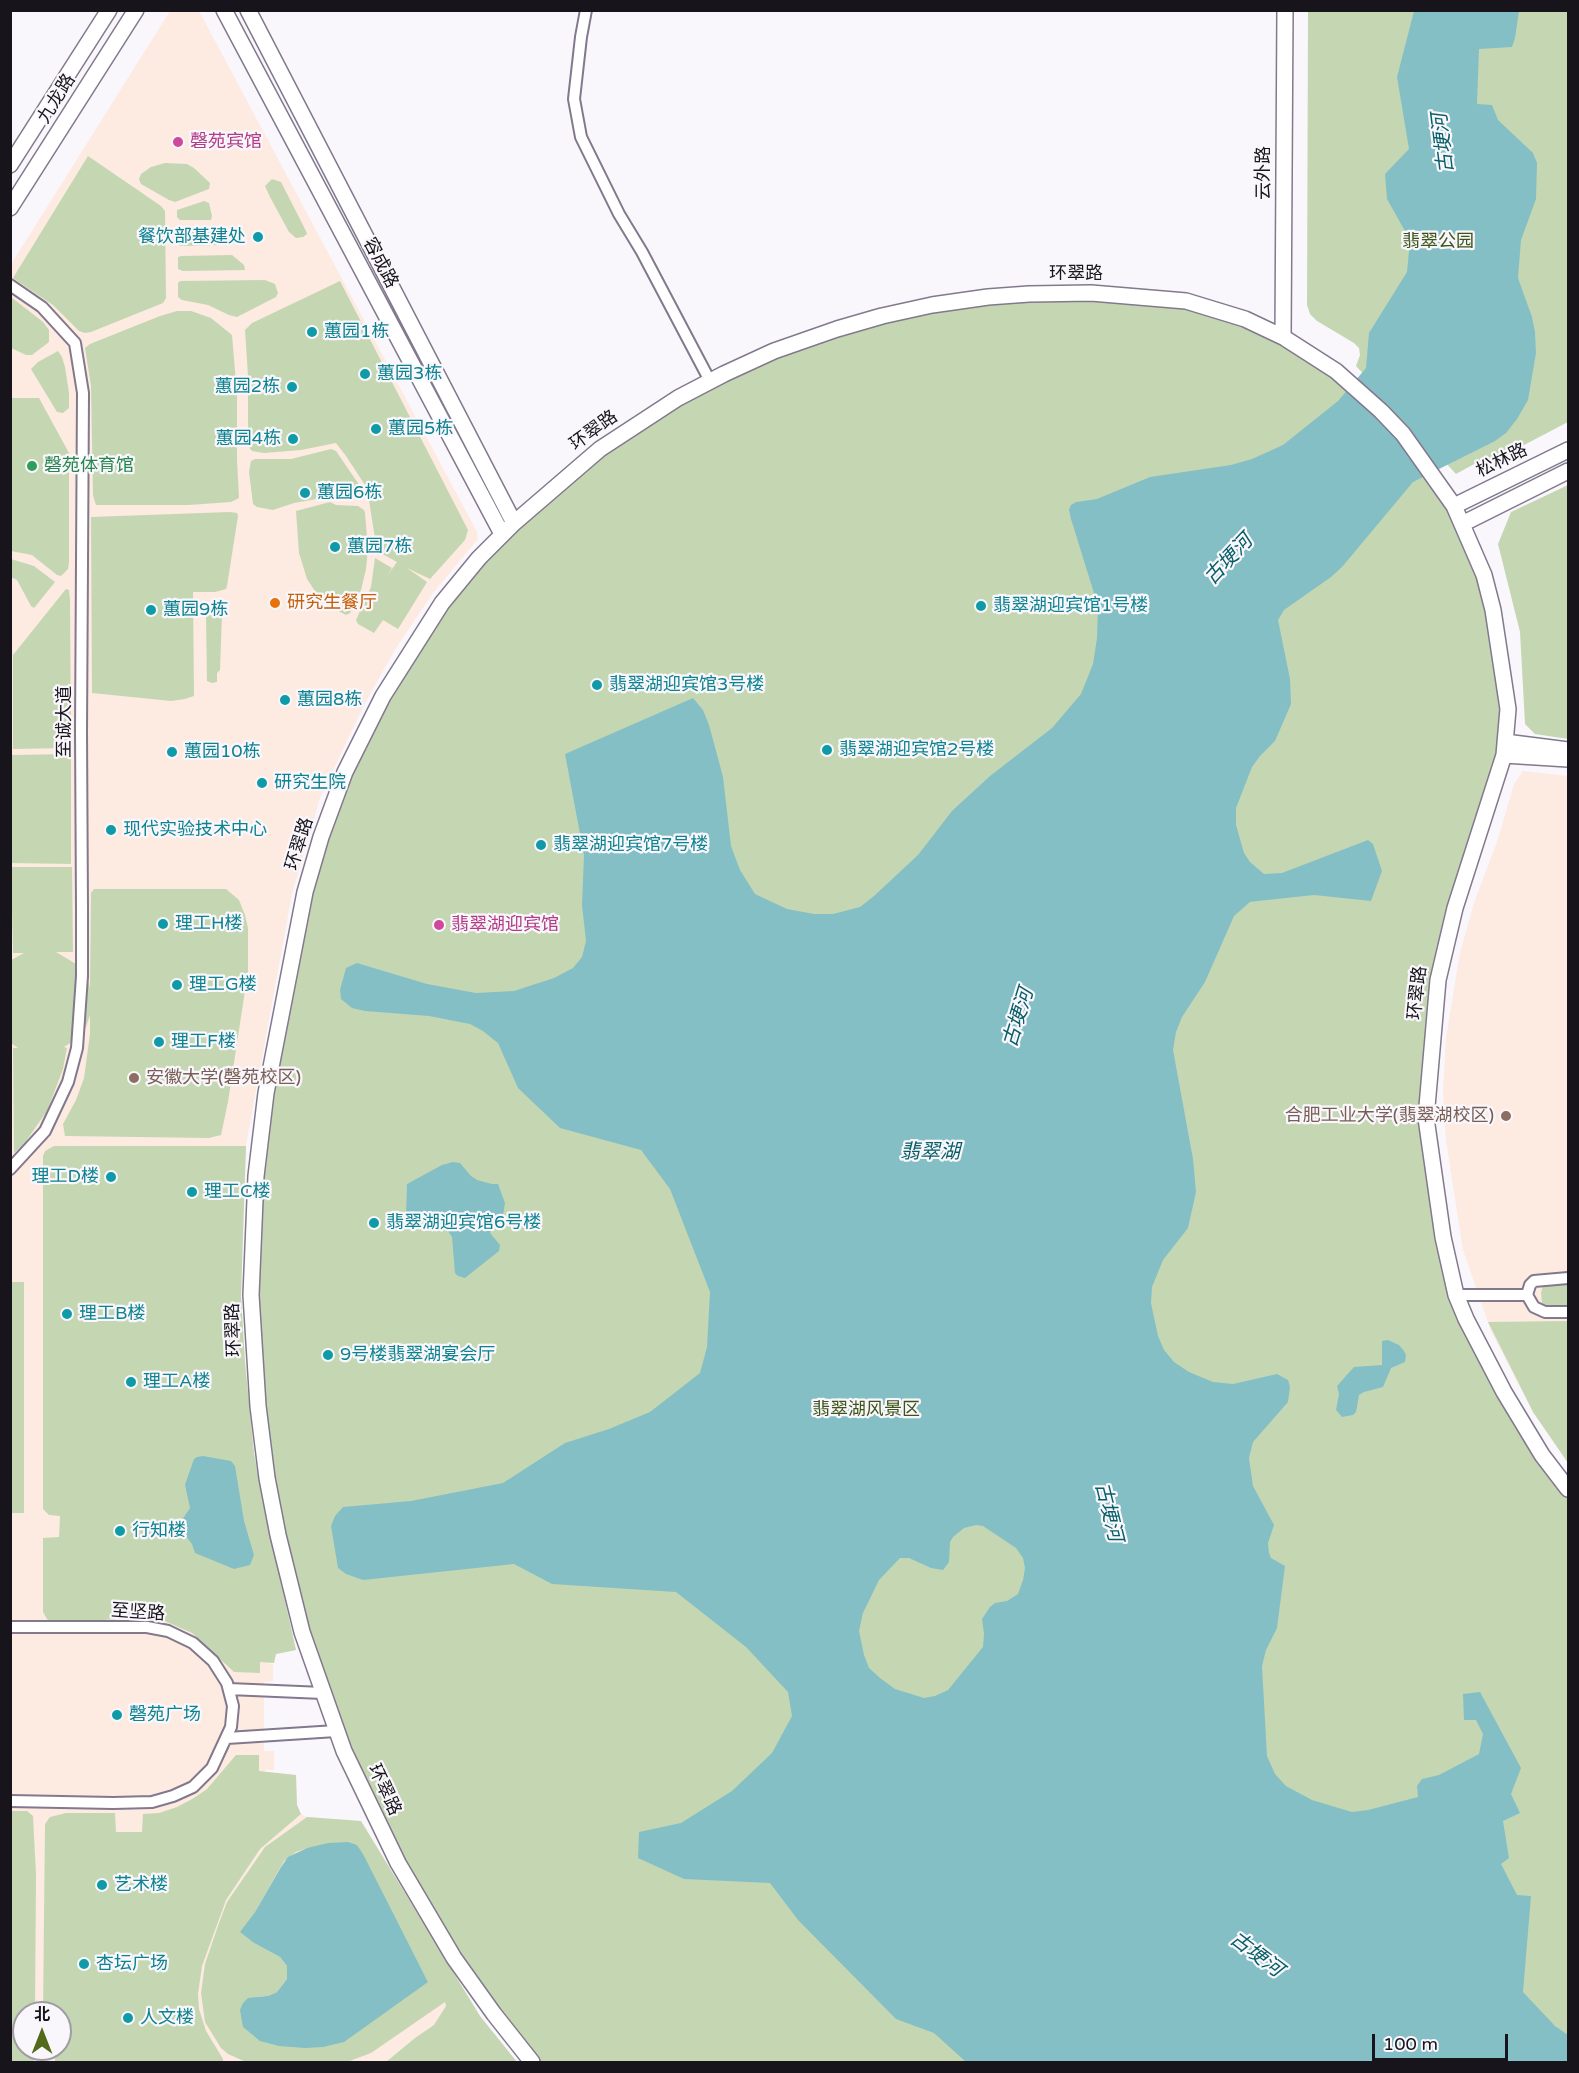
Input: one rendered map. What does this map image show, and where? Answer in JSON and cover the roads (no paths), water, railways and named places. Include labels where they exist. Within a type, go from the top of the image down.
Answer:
[{"type":"street","name":"九龙路","points":[[10,165],[109,10]]},
{"type":"street","name":"九龙路","points":[[10,208],[136,10]]},
{"type":"street","name":"容成路","points":[[224,10],[502,534]]},
{"type":"street","name":"容成路","points":[[248,10],[514,523]]},
{"type":"street","points":[[586,10],[574,99],[581,137],[619,214],[642,252],[710,381]]},
{"type":"street","name":"云外路","points":[[1282,337],[1285,10]]},
{"type":"street","name":"至诚大道","points":[[10,285],[42,307],[75,343],[83,393],[82,976],[77,1048],[68,1082],[45,1131],[10,1169]]},
{"type":"street","name":"环翠路","points":[[532,2062],[477,1991],[425,1911],[372,1812],[336,1731],[322,1693],[300,1622],[278,1535],[264,1456],[255,1379],[251,1295],[256,1176],[266,1093],[305,892],[321,837],[345,772],[383,696],[442,603],[502,534],[600,449],[651,414],[710,381],[774,351],[855,323],[941,304],[1013,295],[1091,293],[1186,301],[1245,318],[1282,337],[1336,371],[1382,411],[1403,434],[1454,506],[1484,575],[1493,610],[1508,709],[1504,748],[1455,908],[1438,980],[1426,1118],[1443,1237],[1456,1295],[1504,1392],[1542,1455],[1569,1490]]},
{"type":"street","name":"松林路","points":[[1454,506],[1569,450]]},
{"type":"street","points":[[1462,524],[1569,471]]},
{"type":"street","points":[[1504,748],[1569,750]]},
{"type":"street","points":[[1504,748],[1569,759]]},
{"type":"street","points":[[1569,1278],[1534,1281],[1527,1294],[1534,1306],[1545,1312],[1569,1312]]},
{"type":"street","points":[[1456,1295],[1527,1294]]},
{"type":"street","name":"至坚路","points":[[10,1627],[168,1630],[186,1638],[201,1649],[220,1670],[229,1689],[233,1706],[233,1716],[227,1738],[212,1768],[193,1787],[173,1796],[152,1802],[10,1801]]},
{"type":"street","points":[[229,1689],[322,1693]]},
{"type":"street","points":[[227,1738],[336,1731]]},
{"type":"water","name":"翡翠湖","points":[[1414,11],[1519,11],[1512,47],[1479,49],[1477,104],[1492,105],[1498,120],[1533,153],[1537,163],[1536,199],[1521,240],[1518,278],[1535,332],[1536,353],[1528,400],[1506,433],[1495,441],[1413,482],[1342,567],[1284,610],[1278,620],[1290,679],[1291,704],[1275,741],[1252,767],[1236,808],[1236,825],[1244,853],[1250,862],[1264,874],[1282,873],[1368,840],[1373,844],[1382,871],[1371,901],[1314,895],[1258,901],[1250,902],[1234,916],[1205,982],[1182,1017],[1176,1032],[1173,1050],[1193,1159],[1196,1192],[1188,1228],[1163,1260],[1152,1287],[1151,1303],[1158,1336],[1164,1350],[1174,1362],[1189,1372],[1213,1382],[1233,1384],[1277,1374],[1288,1380],[1290,1387],[1288,1402],[1253,1442],[1249,1458],[1253,1486],[1274,1525],[1268,1543],[1269,1553],[1271,1558],[1285,1566],[1277,1628],[1266,1650],[1262,1666],[1267,1756],[1275,1774],[1286,1786],[1312,1800],[1352,1812],[1418,1797],[1417,1786],[1422,1779],[1439,1775],[1479,1754],[1483,1734],[1476,1720],[1464,1720],[1463,1694],[1480,1692],[1521,1768],[1511,1794],[1520,1813],[1503,1821],[1509,1858],[1501,1864],[1517,1895],[1531,1896],[1523,1992],[1555,2026],[1568,2035],[1568,2062],[966,2062],[934,2033],[896,2019],[798,1920],[770,1883],[684,1879],[638,1858],[639,1832],[681,1823],[732,1791],[772,1753],[792,1716],[788,1692],[746,1647],[676,1592],[552,1584],[514,1564],[363,1580],[346,1574],[338,1568],[331,1526],[335,1516],[343,1507],[411,1501],[503,1483],[565,1443],[609,1429],[650,1412],[700,1373],[707,1347],[710,1292],[670,1189],[641,1150],[560,1128],[518,1088],[498,1043],[470,1024],[429,1016],[352,1008],[341,999],[340,990],[346,968],[357,963],[427,984],[476,993],[514,991],[554,978],[573,968],[582,957],[586,941],[582,905],[584,855],[565,754],[693,698],[703,710],[709,725],[723,777],[731,846],[740,870],[755,894],[787,909],[814,914],[833,914],[860,907],[874,896],[918,855],[952,811],[990,776],[1052,728],[1081,694],[1093,664],[1098,606],[1071,519],[1069,510],[1071,505],[1097,499],[1150,477],[1231,465],[1252,459],[1283,445],[1338,401],[1366,368],[1369,333],[1407,272],[1410,240],[1387,199],[1385,174],[1409,149],[1397,77]],"holes":[[[983,1526],[1016,1548],[1023,1558],[1025,1568],[1018,1594],[990,1607],[982,1619],[983,1647],[948,1690],[924,1698],[895,1689],[869,1668],[859,1631],[863,1613],[879,1580],[900,1558],[909,1558],[931,1568],[943,1570],[949,1562],[950,1542],[953,1537],[964,1528]]]},
{"type":"water","points":[[460,1163],[477,1180],[498,1184],[505,1203],[503,1215],[490,1233],[500,1245],[499,1251],[465,1278],[455,1273],[452,1237],[448,1231],[444,1227],[406,1216],[407,1184],[442,1165]]},
{"type":"water","points":[[1388,1340],[1399,1345],[1404,1351],[1405,1362],[1391,1368],[1383,1387],[1359,1395],[1356,1412],[1353,1415],[1342,1417],[1336,1410],[1339,1394],[1337,1386],[1354,1367],[1382,1365],[1382,1341]]},
{"type":"water","points":[[203,1456],[231,1461],[235,1466],[244,1521],[254,1555],[250,1565],[234,1569],[195,1553],[192,1544],[182,1531],[182,1520],[190,1508],[185,1485],[194,1459]]},
{"type":"water","points":[[348,1842],[357,1845],[363,1854],[428,1982],[344,2042],[305,2048],[279,2046],[260,2041],[243,2027],[240,2010],[248,1998],[268,1996],[277,1992],[287,1979],[287,1966],[280,1957],[254,1943],[240,1932],[255,1912],[288,1857],[307,1848],[328,1843]]},
{"type":"place","name":"磬苑宾馆","points":[[178,142]]},
{"type":"place","name":"餐饮部基建处","points":[[258,237]]},
{"type":"place","name":"蕙园1栋","points":[[312,332]]},
{"type":"place","name":"蕙园3栋","points":[[365,374]]},
{"type":"place","name":"蕙园2栋","points":[[292,387]]},
{"type":"place","name":"蕙园5栋","points":[[376,429]]},
{"type":"place","name":"蕙园4栋","points":[[293,439]]},
{"type":"place","name":"磬苑体育馆","points":[[32,466]]},
{"type":"place","name":"蕙园6栋","points":[[305,493]]},
{"type":"place","name":"蕙园7栋","points":[[335,547]]},
{"type":"place","name":"研究生餐厅","points":[[275,603]]},
{"type":"place","name":"翡翠湖迎宾馆1号楼","points":[[981,606]]},
{"type":"place","name":"蕙园9栋","points":[[151,610]]},
{"type":"place","name":"翡翠湖迎宾馆3号楼","points":[[597,685]]},
{"type":"place","name":"蕙园8栋","points":[[285,700]]},
{"type":"place","name":"翡翠湖迎宾馆2号楼","points":[[827,750]]},
{"type":"place","name":"蕙园10栋","points":[[172,752]]},
{"type":"place","name":"研究生院","points":[[262,783]]},
{"type":"place","name":"现代实验技术中心","points":[[111,830]]},
{"type":"place","name":"翡翠湖迎宾馆7号楼","points":[[541,845]]},
{"type":"place","name":"理工H楼","points":[[163,924]]},
{"type":"place","name":"翡翠湖迎宾馆","points":[[439,925]]},
{"type":"place","name":"理工G楼","points":[[177,985]]},
{"type":"place","name":"理工F楼","points":[[159,1042]]},
{"type":"place","name":"安徽大学(磬苑校区)","points":[[134,1078]]},
{"type":"place","name":"合肥工业大学(翡翠湖校区)","points":[[1506,1116]]},
{"type":"place","name":"理工D楼","points":[[111,1177]]},
{"type":"place","name":"理工C楼","points":[[192,1192]]},
{"type":"place","name":"翡翠湖迎宾馆6号楼","points":[[374,1223]]},
{"type":"place","name":"理工B楼","points":[[67,1314]]},
{"type":"place","name":"9号楼翡翠湖宴会厅","points":[[328,1355]]},
{"type":"place","name":"理工A楼","points":[[131,1382]]},
{"type":"place","name":"行知楼","points":[[120,1531]]},
{"type":"place","name":"磬苑广场","points":[[117,1715]]},
{"type":"place","name":"艺术楼","points":[[102,1885]]},
{"type":"place","name":"杏坛广场","points":[[84,1964]]},
{"type":"place","name":"人文楼","points":[[128,2018]]},
{"type":"water label","name":"古埂河","points":[[1444,143]]},
{"type":"water label","name":"古埂河","points":[[1229,560]]},
{"type":"water label","name":"古埂河","points":[[1019,1018]]},
{"type":"water label","name":"古埂河","points":[[1108,1512]]},
{"type":"water label","name":"古埂河","points":[[1256,1955]]},
{"type":"park label","name":"翡翠公园","points":[[1438,242]]},
{"type":"park label","name":"翡翠湖风景区","points":[[866,1410]]}]
